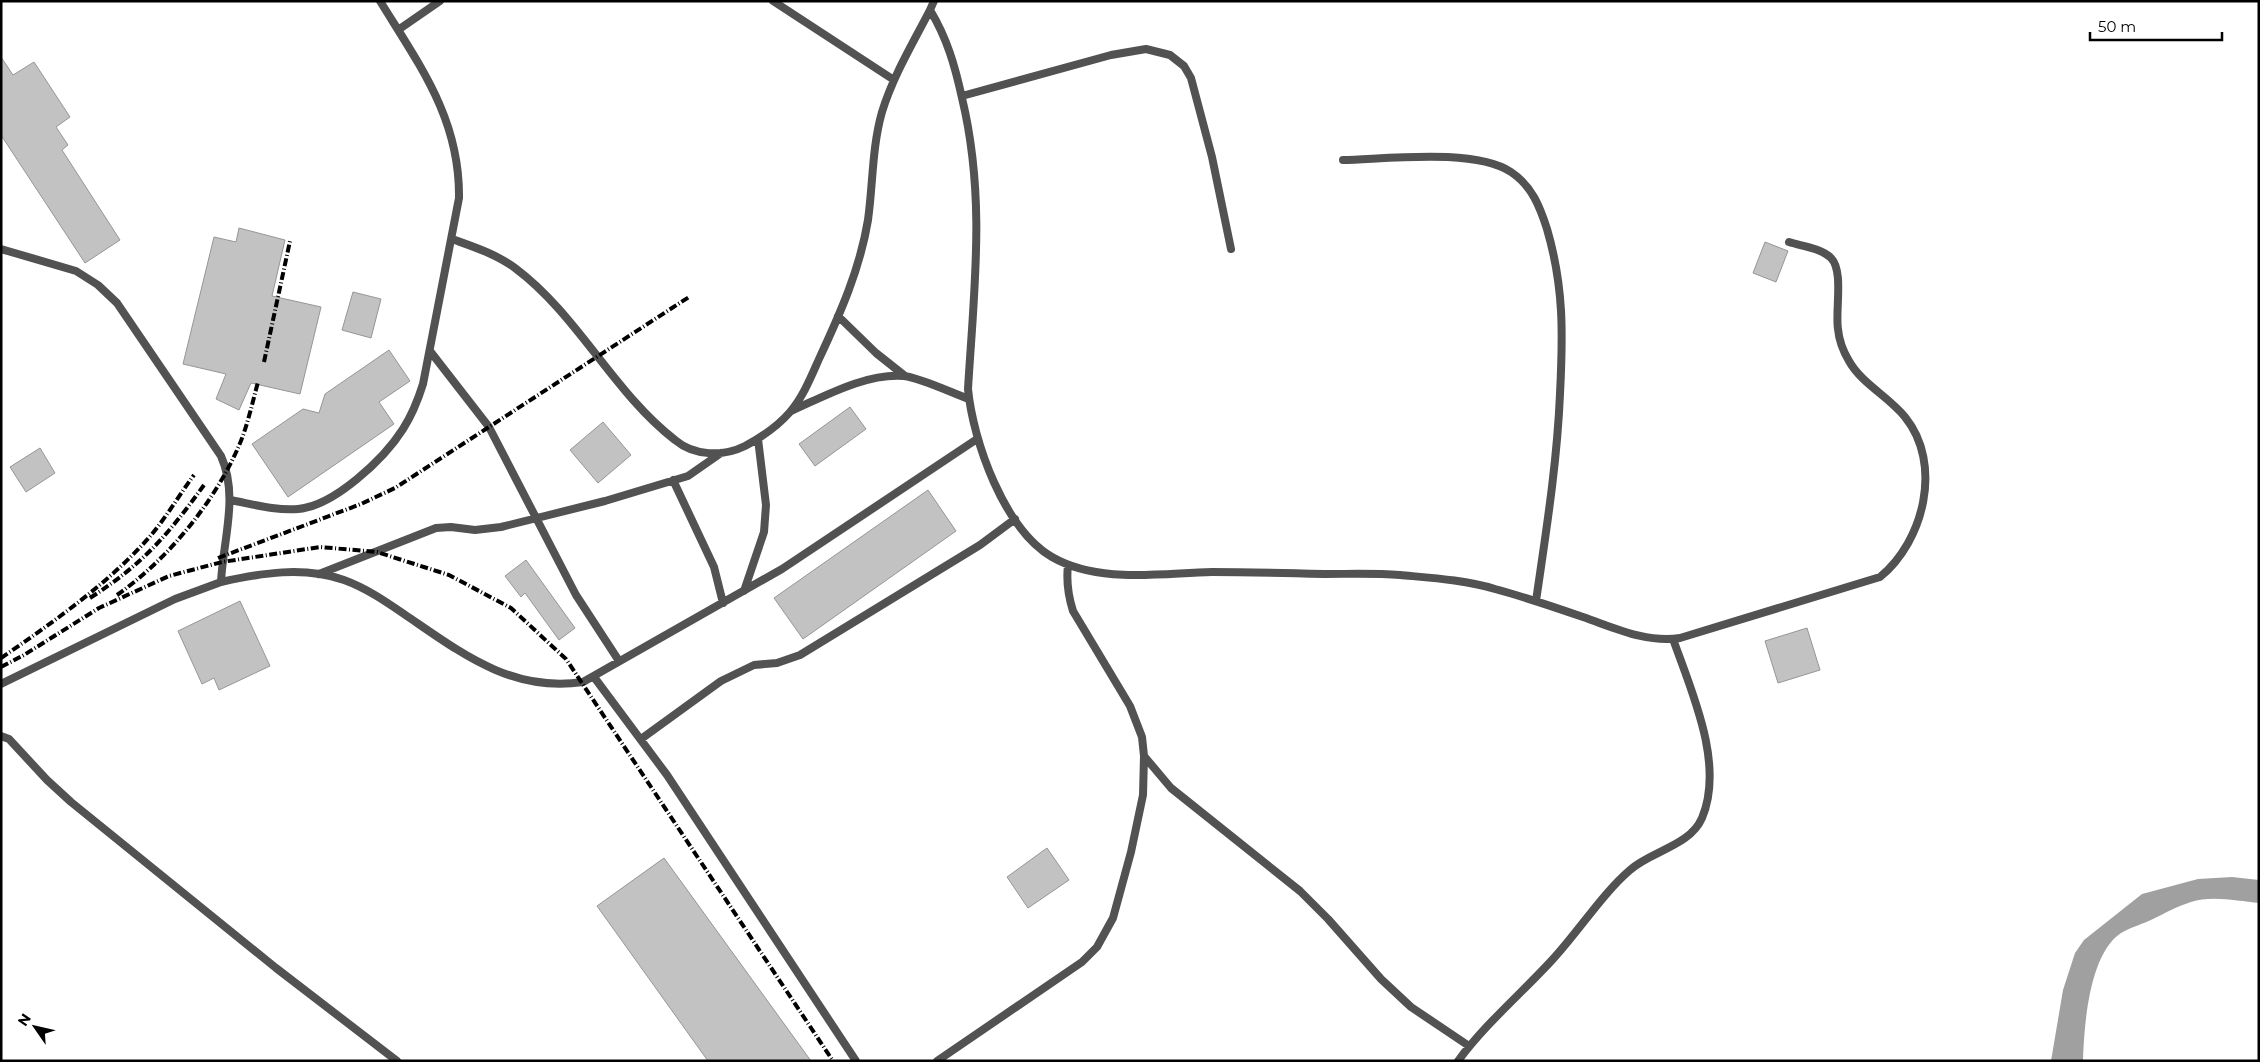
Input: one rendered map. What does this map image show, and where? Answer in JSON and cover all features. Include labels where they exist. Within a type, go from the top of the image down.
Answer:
[{"type":"lane","points":[[230,500],[282,510],[300,509],[318,504],[337,493],[386,452],[402,430],[416,405],[423,384],[452,239],[459,198],[460,172],[455,146],[444,114],[427,78],[380,1]]},
{"type":"lane","points":[[398,30],[440,1]]},
{"type":"lane","points":[[773,1],[894,80]]},
{"type":"lane","points":[[452,239],[500,258],[531,281],[575,329],[637,403],[675,441],[690,449],[721,453],[737,450],[758,439],[790,412],[804,393],[838,316],[859,262],[868,220],[875,144],[882,112],[894,80],[934,1]]},
{"type":"lane","points":[[930,10],[943,32],[954,60],[976,173],[978,226],[969,399],[977,438],[990,472],[1016,520],[1038,548],[1068,566],[1088,572],[1132,574],[1393,574],[1475,584],[1536,601],[1640,637],[1673,639],[1880,577],[1902,556],[1912,539],[1922,509],[1925,465],[1920,445],[1913,428],[1904,416],[1854,369],[1840,342],[1837,327],[1836,265],[1824,253],[1789,242]]},
{"type":"lane","points":[[962,96],[1111,55],[1146,49],[1170,55],[1184,66],[1191,78],[1212,157],[1231,249]]},
{"type":"lane","points":[[1343,160],[1435,157],[1469,159],[1498,166],[1511,172],[1524,183],[1535,197],[1552,247],[1561,294],[1564,327],[1558,449],[1536,601]]},
{"type":"lane","points":[[1,249],[76,271],[98,285],[117,303],[221,456],[227,471],[230,500],[221,582]]},
{"type":"lane","points":[[838,316],[876,353],[905,376],[969,399]]},
{"type":"lane","points":[[430,351],[489,427],[576,595],[619,661]]},
{"type":"lane","points":[[790,412],[861,383],[887,376],[905,376]]},
{"type":"lane","points":[[1,684],[175,599],[221,582],[261,573],[293,571],[319,574],[344,580],[368,591],[444,642],[495,672],[520,680],[546,684],[575,683],[594,677],[782,569],[977,438]]},
{"type":"lane","points":[[744,591],[764,532],[766,505],[758,439]]},
{"type":"lane","points":[[319,574],[436,528],[450,527],[475,530],[501,528],[605,501],[688,476],[721,453]]},
{"type":"lane","points":[[674,480],[714,567],[724,603]]},
{"type":"lane","points":[[641,739],[720,681],[754,665],[777,663],[800,655],[980,545],[1016,520]]},
{"type":"lane","points":[[937,1061],[1082,962],[1096,947],[1113,918],[1131,852],[1143,795],[1144,756],[1142,737],[1130,706],[1073,610],[1068,597],[1066,580],[1068,566]]},
{"type":"lane","points":[[1458,1061],[1469,1046],[1554,958],[1628,871],[1689,835],[1702,817],[1709,774],[1707,751],[1698,709],[1673,639]]},
{"type":"lane","points":[[594,677],[641,739],[758,910],[856,1061]]},
{"type":"lane","points":[[1,736],[9,739],[47,780],[71,802],[276,968],[397,1061]]},
{"type":"lane","points":[[1144,756],[1171,788],[1300,891],[1328,919],[1381,979],[1411,1007],[1469,1046]]},
{"type":"shaded area","points":[[2232,877],[2259,880],[2259,903],[2216,899],[2191,902],[2121,933],[2110,943],[2095,974],[2090,992],[2083,1061],[2051,1061],[2063,990],[2075,953],[2084,940],[2142,894],[2198,879]]},
{"type":"building","points":[[1,57],[13,75],[34,62],[70,117],[56,127],[68,145],[62,150],[120,240],[85,263],[1,135]]},
{"type":"building","points":[[239,228],[285,240],[272,296],[321,307],[300,394],[251,383],[239,410],[216,399],[226,374],[183,364],[214,237],[236,242]]},
{"type":"building","points":[[1765,242],[1788,251],[1776,282],[1753,273]]},
{"type":"building","points":[[353,292],[381,299],[371,338],[342,330]]},
{"type":"building","points":[[389,350],[410,381],[379,402],[394,424],[288,497],[252,444],[303,409],[319,413],[325,394]]},
{"type":"building","points":[[850,407],[866,429],[815,466],[799,444]]},
{"type":"building","points":[[603,422],[631,455],[598,483],[570,450]]},
{"type":"building","points":[[40,448],[55,473],[26,492],[10,467]]},
{"type":"building","points":[[928,490],[956,531],[803,639],[774,598]]},
{"type":"building","points":[[526,560],[575,628],[559,640],[525,593],[521,597],[505,576]]},
{"type":"building","points":[[240,601],[270,666],[219,690],[214,678],[202,684],[178,631]]},
{"type":"building","points":[[1807,628],[1820,670],[1778,683],[1765,641]]},
{"type":"building","points":[[1047,848],[1069,880],[1028,908],[1007,877]]},
{"type":"building","points":[[664,858],[811,1061],[708,1061],[597,906]]},
{"type":"railway","points":[[264,362],[290,241]]},
{"type":"railway","points":[[218,558],[361,504],[395,488],[689,297]]},
{"type":"railway","points":[[117,595],[136,581],[171,547],[216,490],[238,448],[258,382]]},
{"type":"railway","points":[[1,658],[81,600],[119,568],[152,534],[194,475]]},
{"type":"railway","points":[[90,598],[125,573],[153,548],[204,485]]},
{"type":"railway","points":[[1,667],[24,655],[99,608],[169,576],[222,562],[320,547],[377,552],[449,575],[511,608],[566,659],[833,1061]]}]
